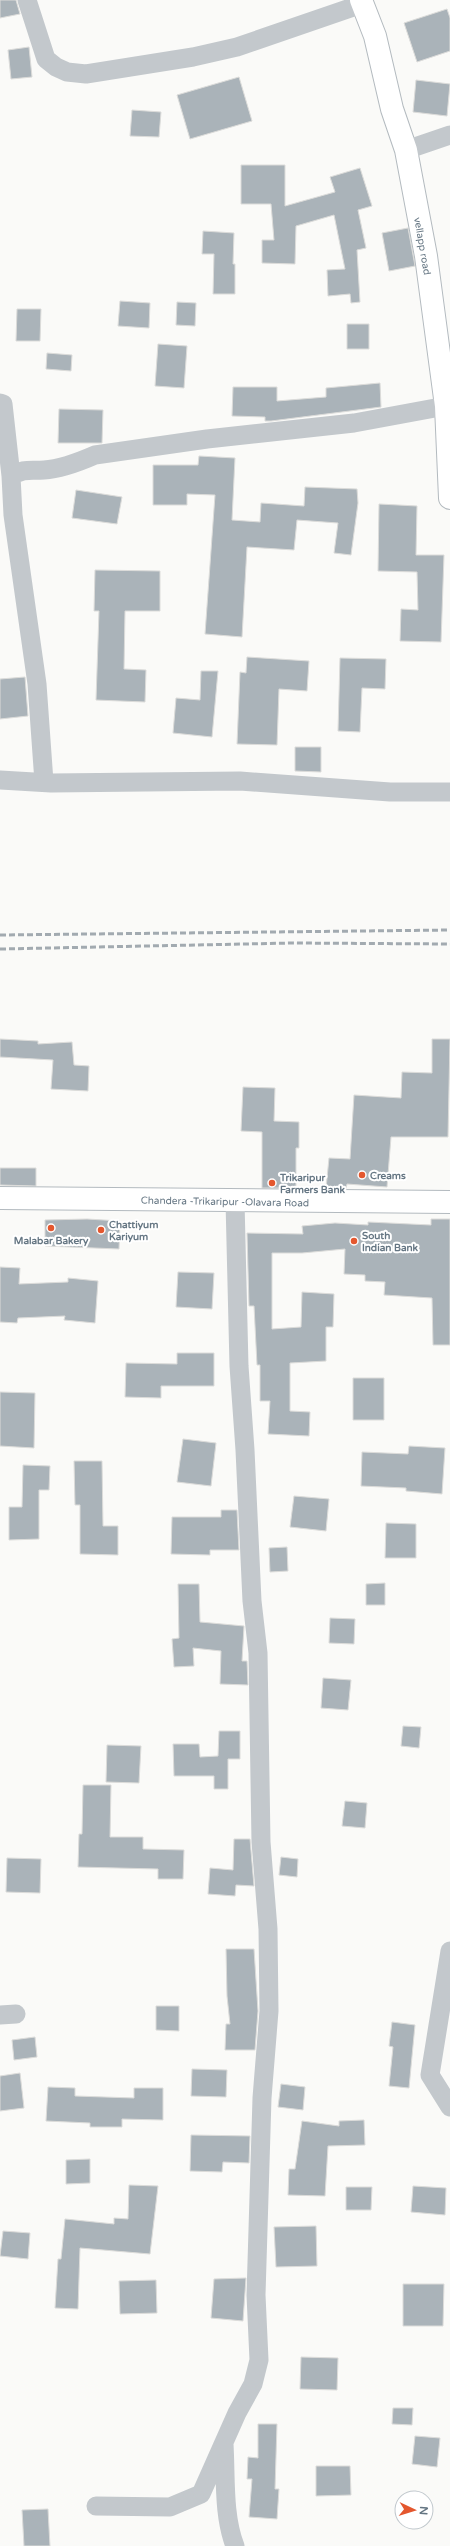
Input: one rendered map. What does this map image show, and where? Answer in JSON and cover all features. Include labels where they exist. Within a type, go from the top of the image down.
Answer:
[{"type":"main road","name":"vellapp road","points":[[362,2],[375,36],[392,109],[406,150],[426,256],[446,406],[450,498]]},
{"type":"main road","name":"Chandera -Trikaripur -Olavara Road","points":[[0,1198],[450,1202]]},
{"type":"street","points":[[27,0],[46,58],[56,67],[67,72],[86,74],[193,57],[237,47],[362,2]]},
{"type":"street","points":[[406,150],[450,135]]},
{"type":"street","points":[[0,403],[3,404],[11,476],[13,515],[37,684],[44,782]]},
{"type":"street","points":[[11,476],[23,470],[44,470],[79,462],[94,455],[354,423],[446,406]]},
{"type":"street","points":[[0,780],[44,782],[240,781],[390,792],[450,792]]},
{"type":"street","points":[[96,2506],[170,2508],[201,2494],[224,2440],[253,2384],[259,2360],[256,2295],[262,2098],[269,2012],[268,1929],[261,1842],[258,1654],[252,1601],[245,1450],[238,1366],[235,1201]]},
{"type":"street","points":[[450,1951],[430,2075],[450,2107]]},
{"type":"street","points":[[224,2440],[227,2500],[231,2536],[235,2546]]},
{"type":"building","points":[[0,0],[16,0],[20,14],[0,18]]},
{"type":"building","points":[[447,9],[450,18],[450,51],[417,62],[404,23]]},
{"type":"building","points":[[29,47],[32,77],[11,79],[8,50]]},
{"type":"building","points":[[239,77],[252,121],[190,139],[177,95]]},
{"type":"building","points":[[416,80],[450,84],[447,116],[413,112]]},
{"type":"building","points":[[132,110],[161,112],[159,137],[130,136]]},
{"type":"building","points":[[241,165],[285,165],[285,206],[335,192],[330,177],[360,168],[372,206],[358,210],[366,248],[357,250],[360,302],[351,303],[350,294],[328,296],[327,270],[345,269],[334,215],[296,226],[295,264],[262,263],[262,240],[274,240],[271,204],[241,204]]},
{"type":"building","points":[[408,228],[415,266],[389,271],[382,233]]},
{"type":"building","points":[[203,231],[234,233],[233,264],[235,264],[235,294],[213,294],[214,254],[202,254]]},
{"type":"building","points":[[120,301],[150,303],[149,328],[118,326]]},
{"type":"building","points":[[177,302],[196,303],[195,326],[176,325]]},
{"type":"building","points":[[17,309],[41,309],[40,341],[16,341]]},
{"type":"building","points":[[347,324],[369,324],[369,349],[347,349]]},
{"type":"building","points":[[158,344],[187,346],[184,388],[155,386]]},
{"type":"building","points":[[47,353],[72,355],[71,371],[46,369]]},
{"type":"building","points":[[380,383],[381,407],[271,421],[265,421],[265,417],[232,416],[233,387],[277,387],[277,401],[326,397],[326,388]]},
{"type":"building","points":[[59,409],[103,410],[102,443],[58,443]]},
{"type":"building","points":[[199,456],[235,458],[232,520],[260,522],[261,503],[304,506],[305,487],[357,489],[358,503],[351,555],[334,553],[338,523],[297,520],[294,550],[247,547],[242,637],[205,634],[215,495],[187,494],[187,505],[153,505],[153,465],[198,465]]},
{"type":"building","points":[[76,490],[122,497],[117,524],[72,518]]},
{"type":"building","points":[[379,504],[417,506],[416,555],[444,555],[441,642],[400,641],[401,609],[418,610],[417,572],[378,571]]},
{"type":"building","points":[[95,570],[160,571],[160,611],[125,611],[124,669],[146,670],[145,702],[96,700],[99,611],[94,611]]},
{"type":"building","points":[[247,657],[309,661],[307,691],[279,689],[277,745],[237,744],[240,672],[246,673]]},
{"type":"building","points":[[340,658],[386,659],[385,689],[362,688],[360,732],[338,731]]},
{"type":"building","points":[[201,671],[218,671],[212,737],[173,733],[176,698],[200,700]]},
{"type":"building","points":[[25,677],[28,716],[0,719],[0,679]]},
{"type":"building","points":[[295,747],[321,747],[321,772],[295,771]]},
{"type":"building","points":[[0,1039],[38,1041],[38,1044],[72,1042],[74,1065],[89,1066],[88,1091],[51,1089],[53,1060],[0,1057]]},
{"type":"building","points":[[432,1039],[450,1039],[448,1137],[391,1137],[387,1187],[347,1184],[346,1189],[326,1188],[329,1158],[350,1159],[354,1095],[401,1098],[402,1072],[432,1073]]},
{"type":"building","points":[[243,1087],[275,1088],[274,1121],[299,1122],[299,1148],[296,1148],[296,1188],[262,1188],[262,1132],[241,1131]]},
{"type":"building","points":[[0,1168],[36,1168],[36,1186],[0,1185]]},
{"type":"building","points":[[87,1219],[120,1221],[119,1249],[45,1246],[45,1220]]},
{"type":"building","points":[[431,1219],[450,1219],[450,1345],[433,1345],[432,1298],[384,1295],[385,1282],[365,1281],[365,1275],[344,1274],[345,1249],[302,1253],[272,1253],[272,1329],[301,1327],[302,1292],[334,1294],[333,1327],[326,1327],[326,1361],[290,1363],[290,1411],[310,1412],[309,1436],[268,1434],[270,1401],[260,1401],[260,1365],[257,1365],[254,1306],[249,1306],[247,1233],[303,1234],[302,1226],[335,1223],[368,1225],[368,1222],[431,1225]]},
{"type":"building","points":[[0,1267],[20,1268],[19,1284],[68,1282],[68,1278],[98,1281],[95,1323],[64,1320],[65,1316],[18,1318],[17,1323],[0,1322]]},
{"type":"building","points":[[178,1272],[214,1273],[212,1309],[176,1307]]},
{"type":"building","points":[[177,1353],[214,1353],[214,1386],[161,1386],[161,1398],[125,1397],[126,1363],[177,1364]]},
{"type":"building","points":[[353,1378],[384,1378],[384,1420],[353,1420]]},
{"type":"building","points":[[0,1392],[35,1393],[34,1448],[0,1446]]},
{"type":"building","points":[[183,1439],[216,1443],[211,1486],[177,1482]]},
{"type":"building","points":[[409,1446],[445,1448],[442,1494],[406,1491],[406,1488],[361,1486],[362,1452],[408,1454]]},
{"type":"building","points":[[74,1461],[102,1461],[103,1526],[118,1526],[118,1555],[80,1554],[80,1505],[75,1505]]},
{"type":"building","points":[[23,1465],[50,1466],[49,1490],[39,1490],[39,1539],[9,1540],[9,1507],[22,1507]]},
{"type":"building","points":[[294,1496],[329,1499],[326,1531],[290,1527]]},
{"type":"building","points":[[221,1510],[237,1510],[239,1550],[210,1550],[210,1555],[171,1554],[172,1517],[221,1517]]},
{"type":"building","points":[[386,1523],[416,1524],[416,1558],[385,1558]]},
{"type":"building","points":[[287,1547],[288,1571],[270,1572],[269,1548]]},
{"type":"building","points":[[385,1583],[385,1605],[366,1605],[366,1584]]},
{"type":"building","points":[[178,1584],[199,1584],[200,1622],[244,1626],[242,1661],[247,1661],[248,1685],[220,1684],[221,1651],[193,1648],[194,1666],[174,1667],[172,1639],[179,1638]]},
{"type":"building","points":[[330,1618],[355,1619],[354,1644],[329,1643]]},
{"type":"building","points":[[323,1678],[351,1680],[348,1710],[321,1708]]},
{"type":"building","points":[[403,1726],[421,1727],[419,1748],[401,1746]]},
{"type":"building","points":[[219,1731],[240,1731],[240,1759],[228,1759],[228,1789],[214,1789],[214,1776],[174,1776],[173,1744],[199,1744],[200,1757],[218,1756]]},
{"type":"building","points":[[107,1745],[141,1746],[139,1783],[106,1782]]},
{"type":"building","points":[[83,1785],[111,1785],[110,1837],[143,1837],[143,1849],[184,1850],[183,1879],[158,1879],[158,1869],[78,1867],[79,1834],[82,1834]]},
{"type":"building","points":[[345,1801],[367,1803],[365,1828],[342,1826]]},
{"type":"building","points":[[234,1839],[250,1839],[254,1886],[236,1885],[235,1896],[208,1894],[210,1868],[233,1870]]},
{"type":"building","points":[[281,1857],[298,1859],[297,1877],[279,1875]]},
{"type":"building","points":[[7,1858],[41,1859],[40,1893],[6,1892]]},
{"type":"building","points":[[226,1949],[254,1949],[258,2011],[255,2050],[225,2050],[226,2024],[230,2024],[227,1996]]},
{"type":"building","points":[[156,2006],[179,2006],[179,2031],[156,2030]]},
{"type":"building","points":[[392,2022],[415,2025],[409,2088],[389,2086],[393,2047],[389,2046]]},
{"type":"building","points":[[35,2037],[37,2057],[14,2060],[12,2040]]},
{"type":"building","points":[[192,2069],[227,2070],[226,2097],[191,2096]]},
{"type":"building","points":[[20,2073],[24,2108],[0,2111],[0,2076]]},
{"type":"building","points":[[281,2084],[305,2087],[303,2110],[278,2107]]},
{"type":"building","points":[[48,2087],[75,2088],[75,2096],[134,2098],[134,2088],[163,2088],[163,2120],[122,2119],[122,2127],[90,2127],[90,2123],[46,2121]]},
{"type":"building","points":[[364,2120],[365,2145],[328,2146],[325,2196],[288,2195],[289,2169],[295,2169],[302,2121],[339,2126],[339,2121]]},
{"type":"building","points":[[191,2135],[250,2136],[249,2163],[223,2162],[222,2172],[190,2171]]},
{"type":"building","points":[[90,2159],[90,2183],[66,2184],[66,2160]]},
{"type":"building","points":[[129,2185],[158,2186],[150,2254],[80,2248],[78,2309],[55,2308],[58,2259],[61,2259],[65,2219],[114,2224],[114,2218],[128,2219]]},
{"type":"building","points":[[413,2186],[446,2188],[445,2215],[411,2212]]},
{"type":"building","points":[[346,2187],[372,2187],[371,2210],[346,2210]]},
{"type":"building","points":[[316,2226],[317,2266],[276,2267],[274,2227]]},
{"type":"building","points":[[3,2231],[30,2233],[28,2259],[0,2256]]},
{"type":"building","points":[[246,2278],[243,2321],[211,2318],[214,2279]]},
{"type":"building","points":[[156,2280],[157,2313],[120,2314],[119,2281]]},
{"type":"building","points":[[403,2284],[444,2284],[443,2326],[403,2326]]},
{"type":"building","points":[[301,2357],[338,2358],[337,2390],[300,2389]]},
{"type":"building","points":[[393,2408],[413,2408],[412,2425],[392,2424]]},
{"type":"building","points":[[258,2424],[277,2424],[275,2489],[279,2489],[277,2519],[249,2517],[252,2479],[247,2479],[248,2457],[258,2458]]},
{"type":"building","points":[[415,2436],[440,2438],[437,2467],[412,2464]]},
{"type":"building","points":[[316,2466],[350,2466],[351,2495],[316,2496]]},
{"type":"building","points":[[48,2509],[50,2546],[24,2546],[22,2510]]},
{"type":"railway","points":[[0,935],[450,930]]},
{"type":"railway","points":[[0,949],[293,943],[450,944]]},
{"type":"place","name":"Creams","points":[[362,1175]]},
{"type":"place","name":"Trikaripur Farmers Bank","points":[[272,1183]]},
{"type":"place","name":"Malabar Bakery","points":[[51,1228]]},
{"type":"place","name":"Chattiyum Kariyum","points":[[101,1230]]},
{"type":"place","name":"South Indian Bank","points":[[354,1241]]}]
